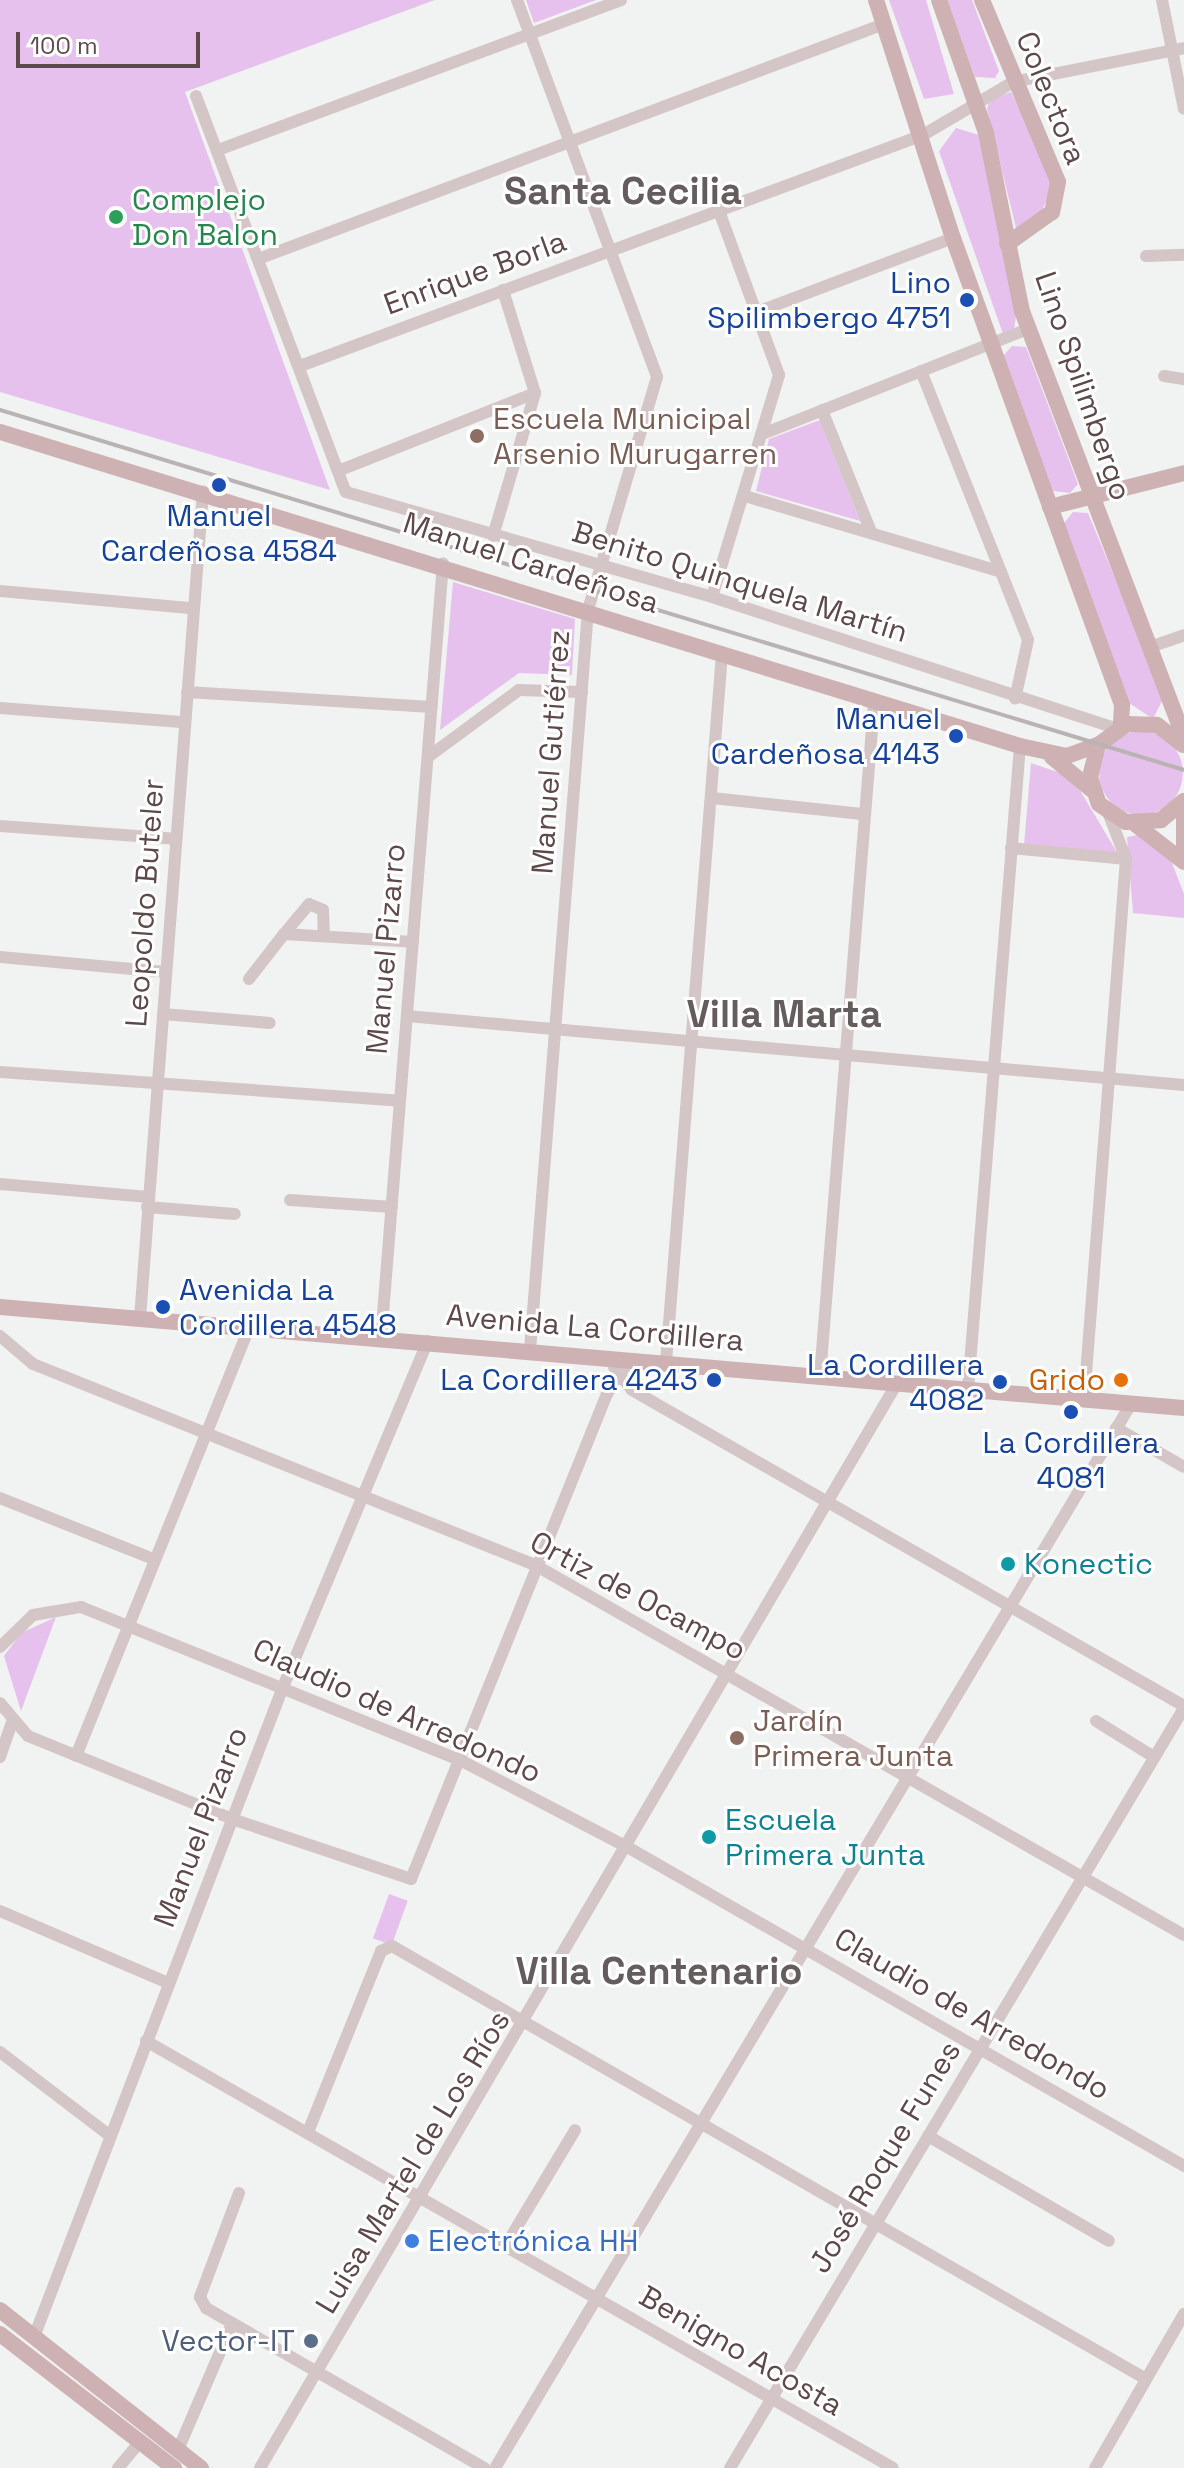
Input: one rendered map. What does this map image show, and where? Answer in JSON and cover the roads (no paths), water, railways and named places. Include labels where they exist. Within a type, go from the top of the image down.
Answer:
[{"type":"main road","points":[[876,0],[923,135],[953,238],[1122,705],[1119,727],[1098,745],[1092,790],[1108,812],[1133,824],[1184,859]]},
{"type":"main road","name":"Lino Spilimbergo","points":[[939,0],[976,99],[1028,329],[1184,743]]},
{"type":"main road","name":"Colectora","points":[[982,0],[1013,82],[1058,182],[1052,212],[1007,244]]},
{"type":"main road","name":"Manuel Cardeñosa","points":[[0,437],[203,491],[443,563],[874,704],[1043,753],[1067,756],[1098,745]]},
{"type":"main road","points":[[1050,507],[1184,473]]},
{"type":"main road","name":"Lino Spilimbergo","points":[[1119,727],[1152,723],[1184,743]]},
{"type":"main road","name":"Manuel Cardeñosa","points":[[1043,753],[1092,790]]},
{"type":"main road","points":[[1161,820],[1184,801]]},
{"type":"main road","points":[[1133,824],[1184,815],[1184,859]]},
{"type":"main road","name":"Avenida La Cordillera","points":[[0,1307],[428,1341],[1184,1408]]},
{"type":"main road","points":[[0,2310],[201,2468]]},
{"type":"main road","points":[[0,2334],[174,2468]]},
{"type":"street","name":"Manuel Gutiérrez","points":[[517,0],[614,251],[657,377],[588,610],[530,1350]]},
{"type":"street","points":[[218,150],[621,0]]},
{"type":"street","points":[[1162,0],[1178,49],[1184,109]]},
{"type":"street","points":[[258,259],[884,24]]},
{"type":"street","name":"Enrique Borla","points":[[300,366],[923,135],[976,99],[1013,82],[1178,49]]},
{"type":"street","points":[[196,96],[338,471],[535,393]]},
{"type":"street","points":[[712,597],[765,433],[779,375],[719,211]]},
{"type":"street","points":[[757,312],[953,238]]},
{"type":"street","points":[[1146,256],[1184,255]]},
{"type":"street","points":[[493,536],[535,393],[503,290]]},
{"type":"street","points":[[765,433],[1028,329]]},
{"type":"street","points":[[921,371],[1028,640],[1015,699]]},
{"type":"street","points":[[1164,376],[1184,379]]},
{"type":"street","points":[[822,410],[871,532]]},
{"type":"street","name":"Benito Quinquela Martín","points":[[338,471],[346,492],[712,597],[1015,699],[1119,727]]},
{"type":"street","name":"Leopoldo Buteler","points":[[140,1318],[203,491]]},
{"type":"street","points":[[745,496],[1001,572]]},
{"type":"street","name":"Manuel Pizarro","points":[[381,1339],[443,563]]},
{"type":"street","points":[[0,591],[192,608]]},
{"type":"street","points":[[1150,647],[1184,635]]},
{"type":"street","points":[[666,1362],[722,654]]},
{"type":"street","points":[[428,757],[519,690],[582,692]]},
{"type":"street","points":[[187,692],[432,707]]},
{"type":"street","points":[[820,1376],[862,814],[874,704]]},
{"type":"street","points":[[0,708],[184,722]]},
{"type":"street","points":[[968,1389],[991,1067],[1020,746]]},
{"type":"street","points":[[712,798],[862,814]]},
{"type":"street","points":[[1084,1400],[1126,859],[1108,812]]},
{"type":"street","points":[[0,826],[175,839]]},
{"type":"street","points":[[1011,848],[1126,859]]},
{"type":"street","points":[[249,979],[309,904],[323,910],[324,935]]},
{"type":"street","points":[[284,934],[413,942]]},
{"type":"street","points":[[0,957],[165,972]]},
{"type":"street","points":[[163,1014],[270,1023]]},
{"type":"street","points":[[407,1016],[1184,1085]]},
{"type":"street","points":[[0,1072],[156,1086],[400,1101]]},
{"type":"street","points":[[0,1184],[235,1214]]},
{"type":"street","points":[[290,1200],[392,1207]]},
{"type":"street","points":[[76,1756],[153,1559],[249,1328]]},
{"type":"street","name":"Ortiz de Ocampo","points":[[0,1336],[33,1364],[363,1501],[535,1565],[1184,1935]]},
{"type":"street","name":"Manuel Pizarro","points":[[34,2337],[283,1687],[428,1341]]},
{"type":"street","points":[[608,1357],[632,1390],[1184,1707]]},
{"type":"street","points":[[0,1703],[12,1723],[76,1756],[232,1819],[411,1879],[535,1565],[618,1372],[630,1359]]},
{"type":"street","name":"Luisa Martel de Los Ríos","points":[[260,2468],[526,2023],[728,1674],[832,1505],[897,1383]]},
{"type":"street","points":[[495,2468],[1131,1404]]},
{"type":"street","points":[[1116,1428],[1184,1467]]},
{"type":"street","points":[[0,1498],[153,1559]]},
{"type":"street","name":"Claudio de Arredondo","points":[[0,1647],[33,1615],[62,1607],[128,1624],[458,1759],[629,1848],[1184,2166]]},
{"type":"street","name":"José Roque Funes","points":[[730,2468],[1184,1707]]},
{"type":"street","points":[[1096,1721],[1154,1757]]},
{"type":"street","points":[[0,1757],[12,1723]]},
{"type":"street","points":[[0,1911],[168,1983]]},
{"type":"street","points":[[308,2132],[385,1946],[526,2023],[1146,2379]]},
{"type":"street","name":"Benigno Acosta","points":[[146,2041],[421,2195],[893,2468]]},
{"type":"street","points":[[0,2052],[109,2135]]},
{"type":"street","points":[[506,2245],[575,2130]]},
{"type":"street","points":[[928,2136],[1109,2241]]},
{"type":"street","points":[[239,2193],[200,2297],[232,2324],[484,2468]]},
{"type":"street","points":[[1095,2468],[1184,2314]]},
{"type":"street","points":[[178,2450],[232,2324]]},
{"type":"street","points":[[118,2468],[140,2442]]},
{"type":"railway","points":[[0,410],[1184,770]]},
{"type":"place","name":"Complejo Don Balon","points":[[116,217]]},
{"type":"place","name":"Lino Spilimbergo 4751","points":[[967,300]]},
{"type":"place","name":"Escuela Municipal Arsenio Murugarren","points":[[477,436]]},
{"type":"place","name":"Manuel Cardeñosa 4584","points":[[219,485]]},
{"type":"place","name":"Manuel Cardeñosa 4143","points":[[956,736]]},
{"type":"place","name":"Avenida La Cordillera 4548","points":[[163,1307]]},
{"type":"place","name":"La Cordillera 4243","points":[[714,1380]]},
{"type":"place","name":"Grido","points":[[1121,1380]]},
{"type":"place","name":"La Cordillera 4082","points":[[1000,1382]]},
{"type":"place","name":"La Cordillera 4081","points":[[1071,1412]]},
{"type":"place","name":"Konectic","points":[[1008,1564]]},
{"type":"place","name":"Jardín Primera Junta","points":[[737,1738]]},
{"type":"place","name":"Escuela Primera Junta","points":[[709,1837]]},
{"type":"place","name":"Electrónica HH","points":[[412,2241]]},
{"type":"place","name":"Vector-IT","points":[[311,2341]]},
{"type":"district","name":"Santa Cecilia","points":[[623,192]]},
{"type":"district","name":"Villa Marta","points":[[784,1015]]},
{"type":"district","name":"Villa Centenario","points":[[659,1972]]}]
